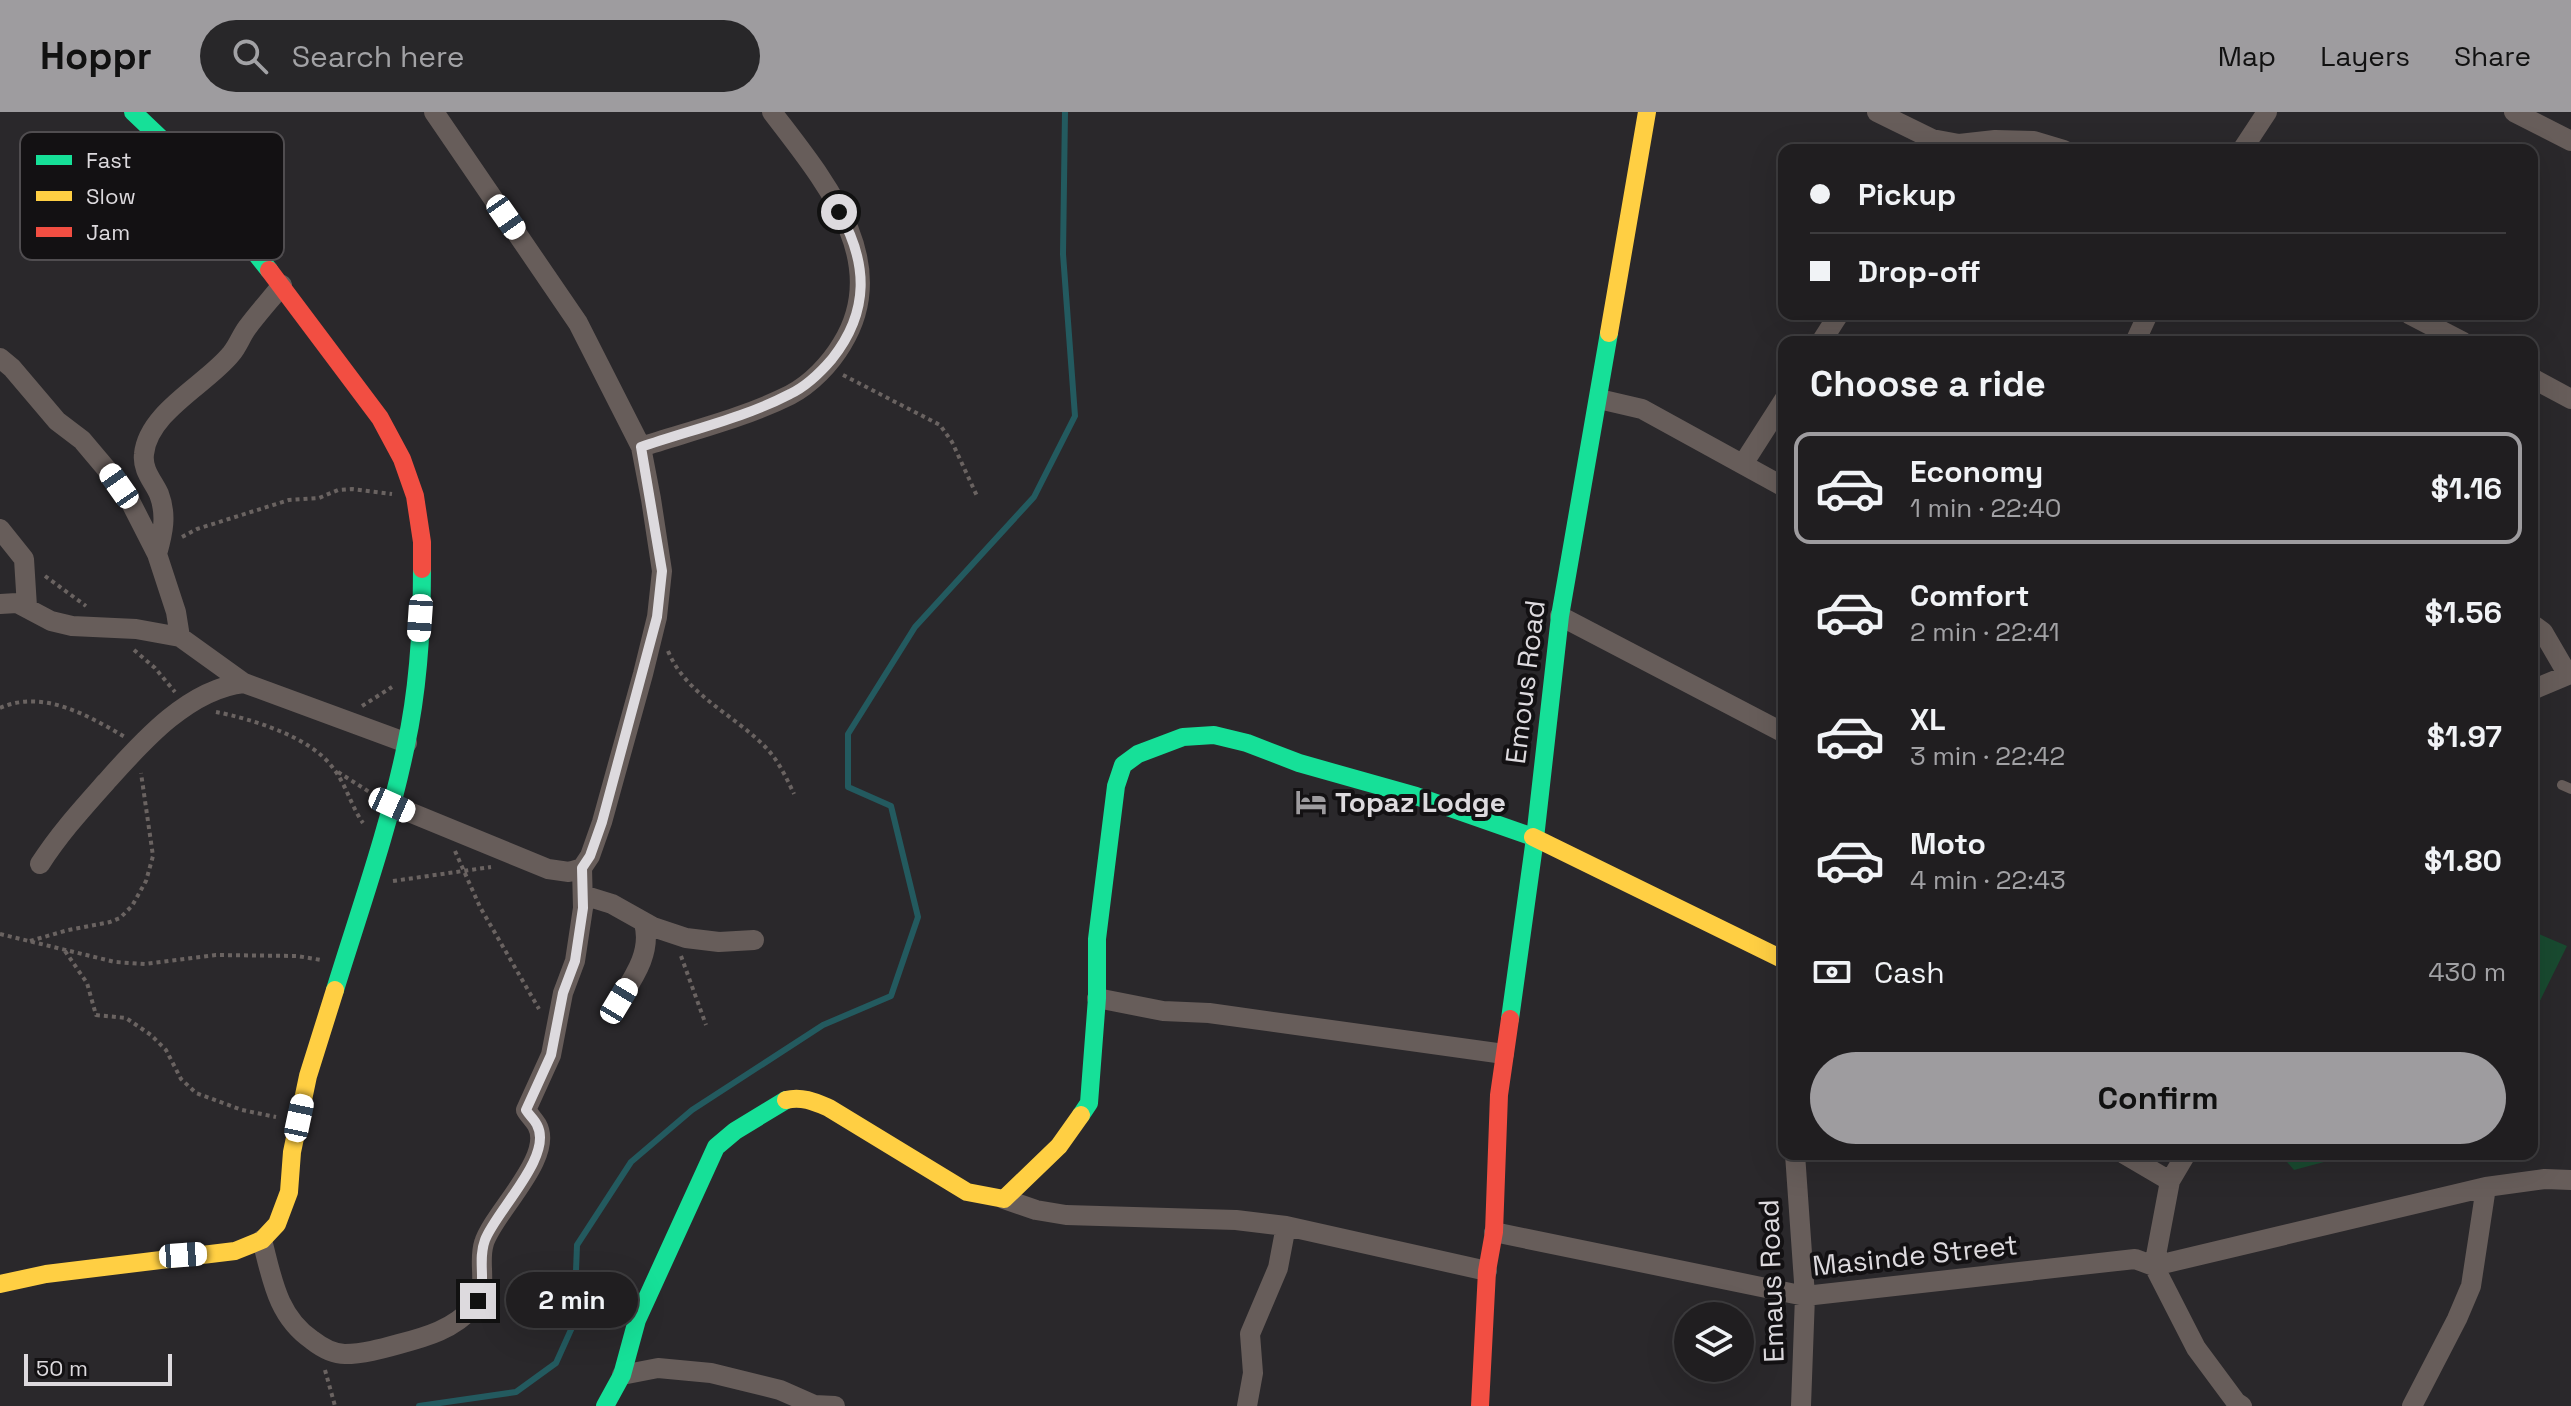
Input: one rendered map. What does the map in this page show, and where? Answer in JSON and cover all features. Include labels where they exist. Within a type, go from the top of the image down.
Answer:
[{"type":"street","points":[[133,112],[154,132]]},
{"type":"street","points":[[262,1240],[280,1305],[300,1332],[333,1352],[354,1354],[440,1332],[466,1314],[478,1301],[483,1287],[481,1253],[486,1236],[533,1164],[540,1135],[526,1110],[551,1055],[563,993],[575,961],[583,895],[582,868],[590,856],[602,822],[657,617],[662,571],[641,447],[578,323],[434,112]]},
{"type":"street","points":[[641,447],[774,402],[804,386],[845,340],[856,316],[862,277],[852,234],[813,166],[772,112]]},
{"type":"street","name":"Emous Road","points":[[1480,1406],[1487,1271],[1494,1232],[1499,1095],[1535,838],[1560,616],[1647,112]]},
{"type":"street","points":[[1877,112],[1927,144]]},
{"type":"street","points":[[2246,144],[2267,112]]},
{"type":"street","points":[[2514,112],[2571,141]]},
{"type":"street","points":[[1959,144],[1995,140],[2044,144]]},
{"type":"street","points":[[0,1284],[118,1264],[235,1251],[262,1240],[277,1224],[285,1204],[308,1076],[392,805],[407,743],[416,663],[422,542],[415,496],[402,459],[380,418],[262,260]]},
{"type":"street","points":[[157,554],[165,520],[159,495],[146,471],[146,446],[156,427],[176,403],[231,354],[247,328],[282,285]]},
{"type":"street","points":[[2421,320],[2451,336]]},
{"type":"street","points":[[0,358],[57,421],[82,440],[130,501],[157,554],[176,612],[180,637]]},
{"type":"street","points":[[2538,381],[2571,399]]},
{"type":"street","points":[[1599,399],[1642,409],[1778,484]]},
{"type":"street","points":[[1743,464],[1778,409]]},
{"type":"street","points":[[0,529],[24,559],[27,607]]},
{"type":"street","points":[[0,604],[9,602],[27,607],[51,621],[72,626],[136,629],[180,637],[244,683],[407,743]]},
{"type":"street","points":[[1560,616],[1778,730]]},
{"type":"street","points":[[2538,628],[2569,676],[2538,688]]},
{"type":"street","points":[[40,864],[61,832],[138,745],[185,706],[219,689],[244,683]]},
{"type":"street","points":[[1004,1199],[1059,1146],[1089,1103],[1097,998],[1097,939],[1116,786],[1123,765],[1138,754],[1183,737],[1214,735],[1247,743],[1299,763],[1416,796],[1535,838],[1778,957]]},
{"type":"street","points":[[392,805],[520,859],[559,871],[582,868]]},
{"type":"street","points":[[583,895],[612,904],[644,923],[669,933],[719,942],[754,940]]},
{"type":"street","points":[[619,1001],[646,949],[648,937],[644,923]]},
{"type":"street","points":[[1097,998],[1163,1011],[1209,1013],[1504,1054]]},
{"type":"street","points":[[605,1406],[622,1375],[637,1320],[716,1147],[724,1137],[782,1102],[795,1098],[819,1102],[967,1191],[1036,1210],[1066,1215],[1236,1220],[1286,1226],[1487,1271]]},
{"type":"street","name":"Emaus Road","points":[[1795,1160],[1805,1296],[1801,1406]]},
{"type":"street","points":[[2134,1160],[2170,1181]]},
{"type":"street","points":[[2182,1160],[2170,1181],[2154,1266],[2196,1348],[2242,1406]]},
{"type":"street","name":"Masinde Street","points":[[1494,1232],[1805,1296],[2135,1259],[2154,1266],[2486,1187],[2545,1179],[2571,1180]]},
{"type":"street","points":[[2412,1406],[2471,1286],[2486,1187]]},
{"type":"street","points":[[1247,1406],[1252,1388],[1250,1334],[1278,1268],[1286,1226]]},
{"type":"street","points":[[622,1375],[658,1368],[711,1373],[780,1390],[814,1405],[835,1406]]},
{"type":"path","points":[[825,366],[940,425],[960,458],[977,496]]},
{"type":"path","points":[[157,554],[197,529],[289,500],[319,498],[338,490],[352,489],[415,496]]},
{"type":"path","points":[[24,559],[87,607]]},
{"type":"path","points":[[657,617],[670,655],[680,672],[767,748],[794,794]]},
{"type":"path","points":[[109,629],[155,668],[185,706],[269,728],[315,750],[336,771],[392,805]]},
{"type":"path","points":[[336,716],[376,699],[416,663]]},
{"type":"path","points":[[0,708],[19,701],[46,702],[93,720],[138,745],[153,856],[140,893],[127,912],[115,920],[30,941]]},
{"type":"path","points":[[336,771],[359,817],[380,845]]},
{"type":"path","points":[[367,887],[417,876],[489,868],[520,859]]},
{"type":"path","points":[[463,870],[514,967],[556,1031]]},
{"type":"path","points":[[669,933],[706,1025]]},
{"type":"path","points":[[0,934],[115,962],[145,964],[241,955],[297,956],[342,964]]},
{"type":"path","points":[[65,950],[87,983],[96,1015],[126,1018],[151,1035],[166,1050],[181,1079],[191,1090],[260,1115],[299,1118]]},
{"type":"path","points":[[328,1381],[335,1406]]},
{"type":"green space","points":[[2538,934],[2567,946],[2538,1005]]},
{"type":"green space","points":[[2285,1160],[2332,1160],[2294,1170]]},
{"type":"waterway","points":[[419,1406],[516,1392],[556,1363],[574,1323],[577,1245],[631,1162],[692,1110],[823,1025],[891,996],[918,917],[891,806],[848,787],[848,734],[915,627],[1034,497],[1075,416],[1063,254],[1065,112]]},
{"type":"traffic: fast","points":[[133,112],[154,132]]},
{"type":"traffic: fast","points":[[261,260],[269,270]]},
{"type":"traffic: fast","points":[[1510,1019],[1535,838],[1560,616],[1609,333]]},
{"type":"traffic: fast","points":[[335,990],[383,838],[406,745],[414,702],[422,569]]},
{"type":"traffic: fast","points":[[1081,1115],[1089,1103],[1097,998],[1097,939],[1116,786],[1123,765],[1138,754],[1183,737],[1214,735],[1416,796],[1533,837]]},
{"type":"traffic: fast","points":[[605,1406],[622,1375],[637,1320],[716,1147],[735,1131],[786,1100]]},
{"type":"traffic: slow","points":[[1609,333],[1647,112]]},
{"type":"traffic: slow","points":[[1533,837],[1778,957]]},
{"type":"traffic: slow","points":[[0,1284],[46,1274],[235,1251],[262,1240],[277,1224],[289,1192],[292,1152],[308,1076],[335,990]]},
{"type":"traffic: slow","points":[[786,1100],[803,1099],[829,1108],[967,1192],[1004,1199],[1059,1146],[1081,1115]]},
{"type":"traffic: jam","points":[[269,270],[380,418],[402,459],[415,496],[422,542],[422,569]]},
{"type":"traffic: jam","points":[[1480,1406],[1487,1271],[1494,1232],[1499,1095],[1510,1019]]},
{"type":"place","name":"Topaz Lodge","points":[[1311,802]]},
{"type":"route","points":[[478,1301],[483,1287],[481,1253],[486,1236],[524,1181],[539,1143],[537,1125],[526,1110],[551,1055],[563,993],[575,961],[583,908],[582,868],[590,856],[602,822],[657,617],[662,571],[641,447],[774,402],[804,386],[825,366],[850,330],[861,292],[858,253],[852,234],[839,212]]}]
